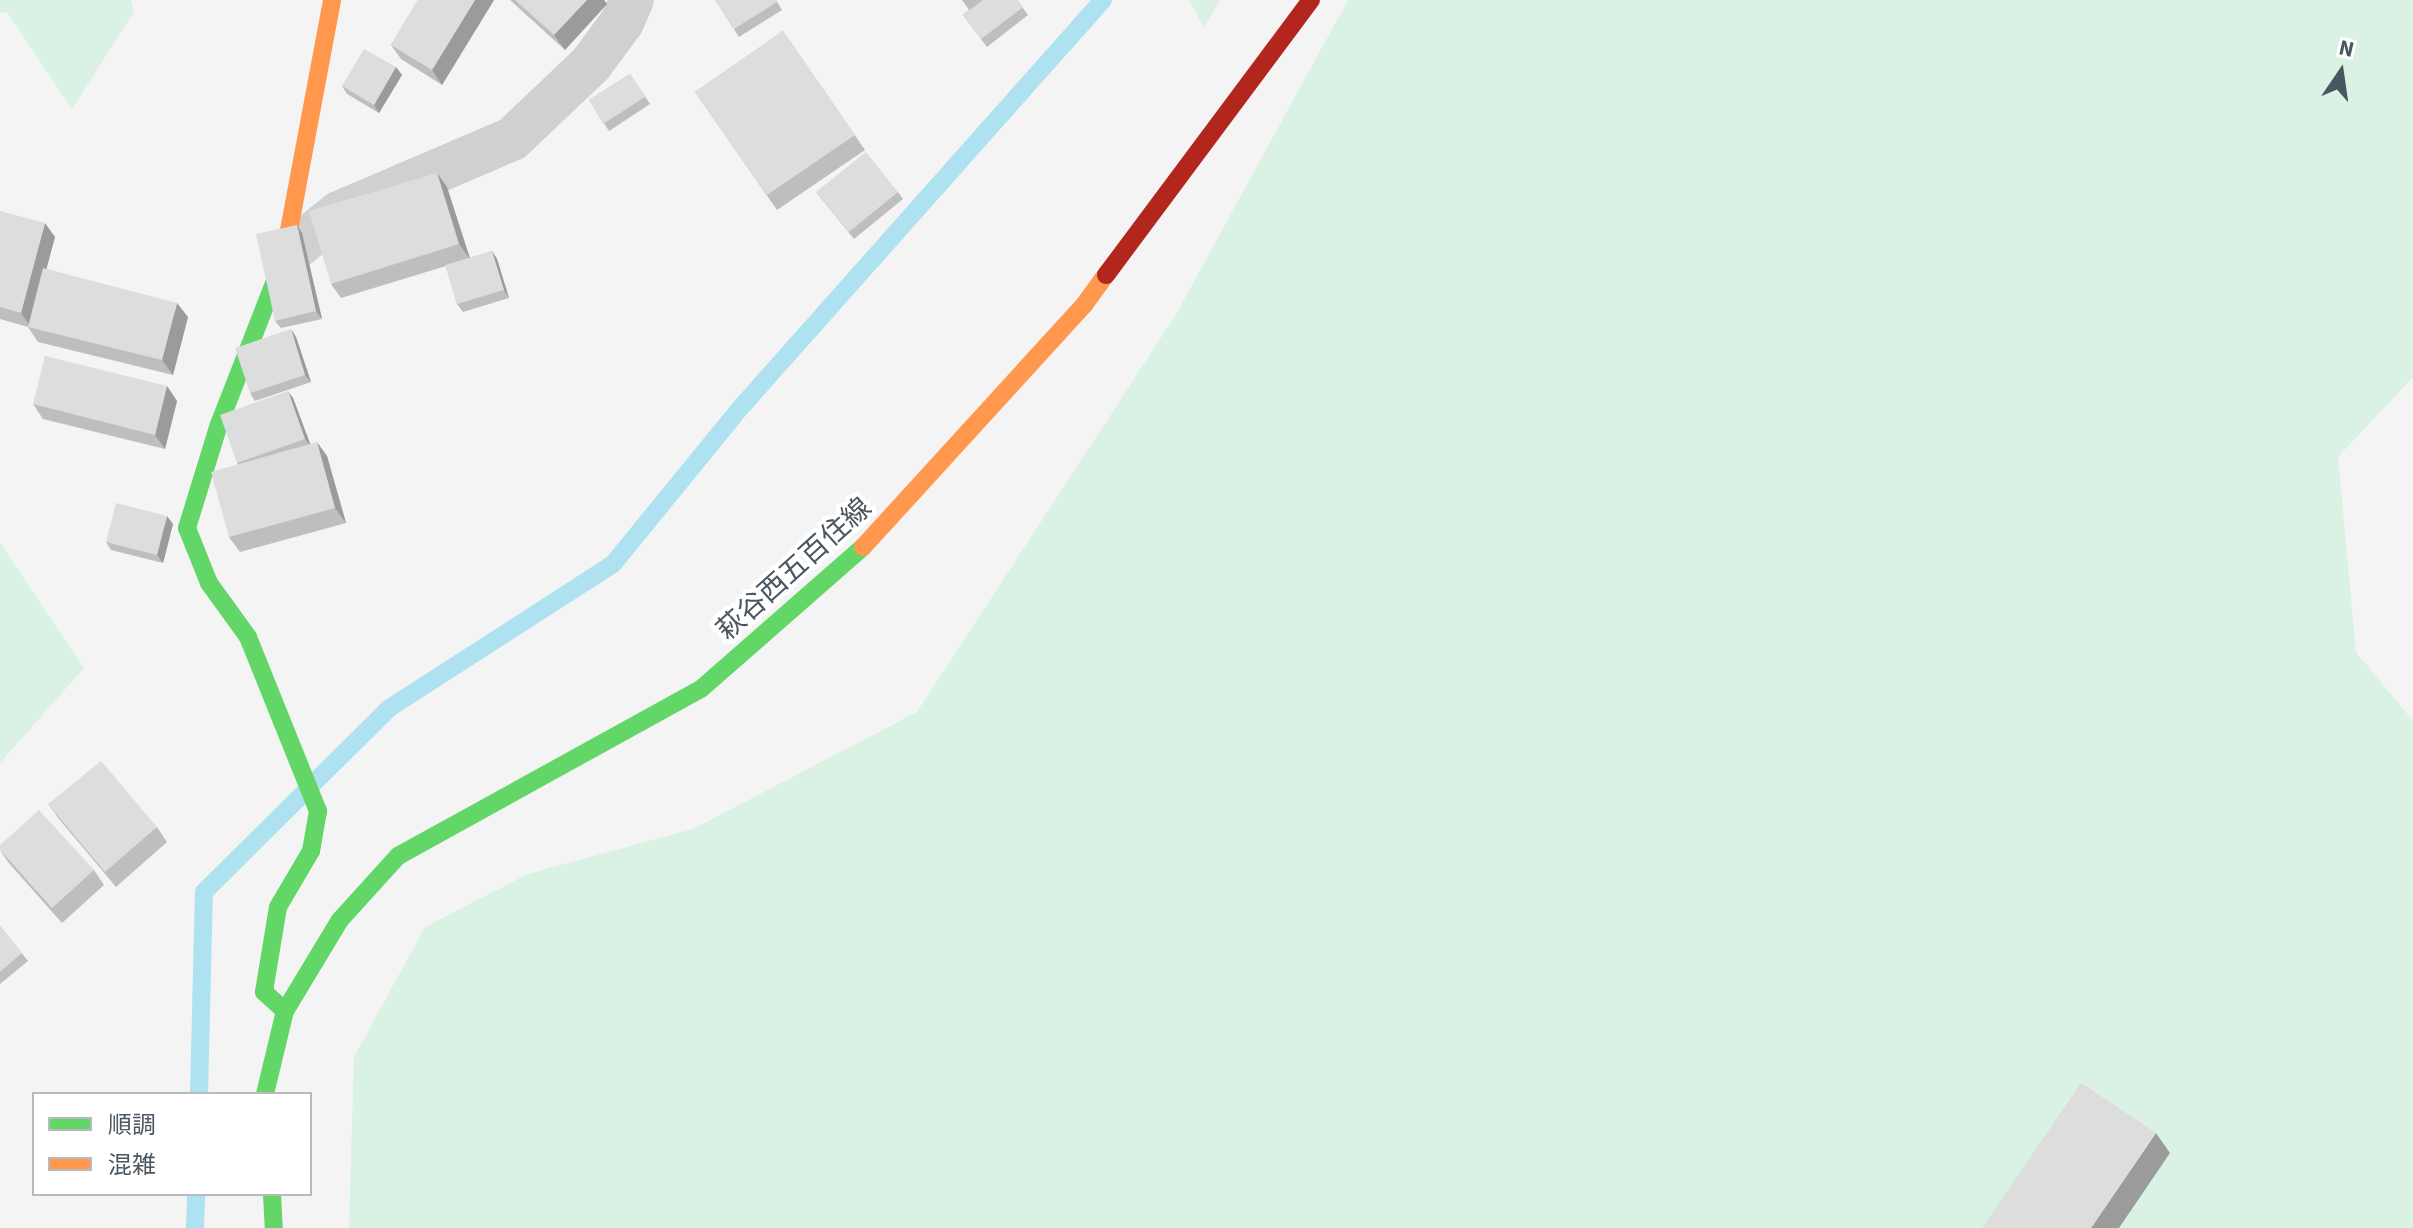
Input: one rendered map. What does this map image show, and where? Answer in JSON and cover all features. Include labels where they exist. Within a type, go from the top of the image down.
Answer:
[{"type":"main road","points":[[285,1011],[264,992],[278,907],[311,851],[318,811],[248,637],[209,583],[187,528],[219,424],[284,257],[332,0]]},
{"type":"main road","name":"萩谷西五百住線","points":[[265,1092],[285,1011],[340,920],[398,856],[702,688],[881,531],[1084,305],[1311,0]]},
{"type":"main road","points":[[272,1196],[274,1228]]},
{"type":"street","points":[[284,257],[339,213],[512,139],[591,64],[622,22],[632,0]]},
{"type":"green space","points":[[0,0],[131,0],[134,12],[72,109],[7,12],[0,13]]},
{"type":"green space","points":[[1189,0],[1220,0],[1204,28]]},
{"type":"green space","points":[[1348,0],[2413,0],[2413,377],[2338,457],[2356,652],[2413,721],[2413,1228],[349,1228],[354,1057],[425,927],[528,874],[693,829],[917,712],[1175,316]]},
{"type":"green space","points":[[0,543],[84,668],[0,763]]},
{"type":"building","points":[[418,0],[475,0],[432,70],[391,45]]},
{"type":"building","points":[[515,0],[587,0],[554,35]]},
{"type":"building","points":[[715,0],[775,0],[777,2],[734,29]]},
{"type":"building","points":[[983,0],[1017,0],[1022,8],[981,39],[963,15]]},
{"type":"building","points":[[783,31],[855,135],[767,195],[695,92]]},
{"type":"building","points":[[364,49],[396,67],[374,105],[342,86]]},
{"type":"building","points":[[630,74],[645,97],[603,124],[589,100]]},
{"type":"building","points":[[866,152],[898,192],[849,232],[816,192]]},
{"type":"building","points":[[437,173],[459,244],[331,284],[309,211]]},
{"type":"building","points":[[0,211],[45,223],[21,313],[0,307]]},
{"type":"building","points":[[297,225],[316,311],[275,321],[256,234]]},
{"type":"building","points":[[492,251],[504,290],[457,304],[445,265]]},
{"type":"building","points":[[43,268],[177,303],[162,360],[28,327]]},
{"type":"building","points":[[291,329],[305,375],[250,393],[235,348]]},
{"type":"building","points":[[45,356],[167,386],[155,435],[33,404]]},
{"type":"building","points":[[288,391],[305,439],[237,463],[220,415]]},
{"type":"building","points":[[317,442],[335,508],[229,537],[211,472]]},
{"type":"building","points":[[116,503],[167,516],[157,555],[106,542]]},
{"type":"building","points":[[101,761],[157,827],[105,872],[48,804]]},
{"type":"building","points":[[39,810],[94,870],[52,908],[0,850],[0,845]]},
{"type":"building","points":[[0,926],[22,953],[0,972]]},
{"type":"building","points":[[2081,1083],[2156,1133],[2091,1228],[1982,1228]]},
{"type":"waterway","points":[[199,1092],[204,892],[388,709],[613,564],[742,406],[1103,0]]},
{"type":"waterway","points":[[195,1228],[196,1196]]},
{"type":"traffic: fast","points":[[278,273],[219,424],[187,528],[209,583],[248,637],[318,811],[311,851],[278,907],[264,992],[285,1011]]},
{"type":"traffic: fast","points":[[265,1092],[285,1011],[340,920],[398,856],[702,688],[863,547]]},
{"type":"traffic: fast","points":[[272,1196],[274,1228]]},
{"type":"traffic: slow","points":[[278,273],[284,257],[332,0]]},
{"type":"traffic: slow","points":[[863,547],[1084,305],[1106,275]]},
{"type":"traffic: jam","points":[[1106,275],[1311,0]]}]
